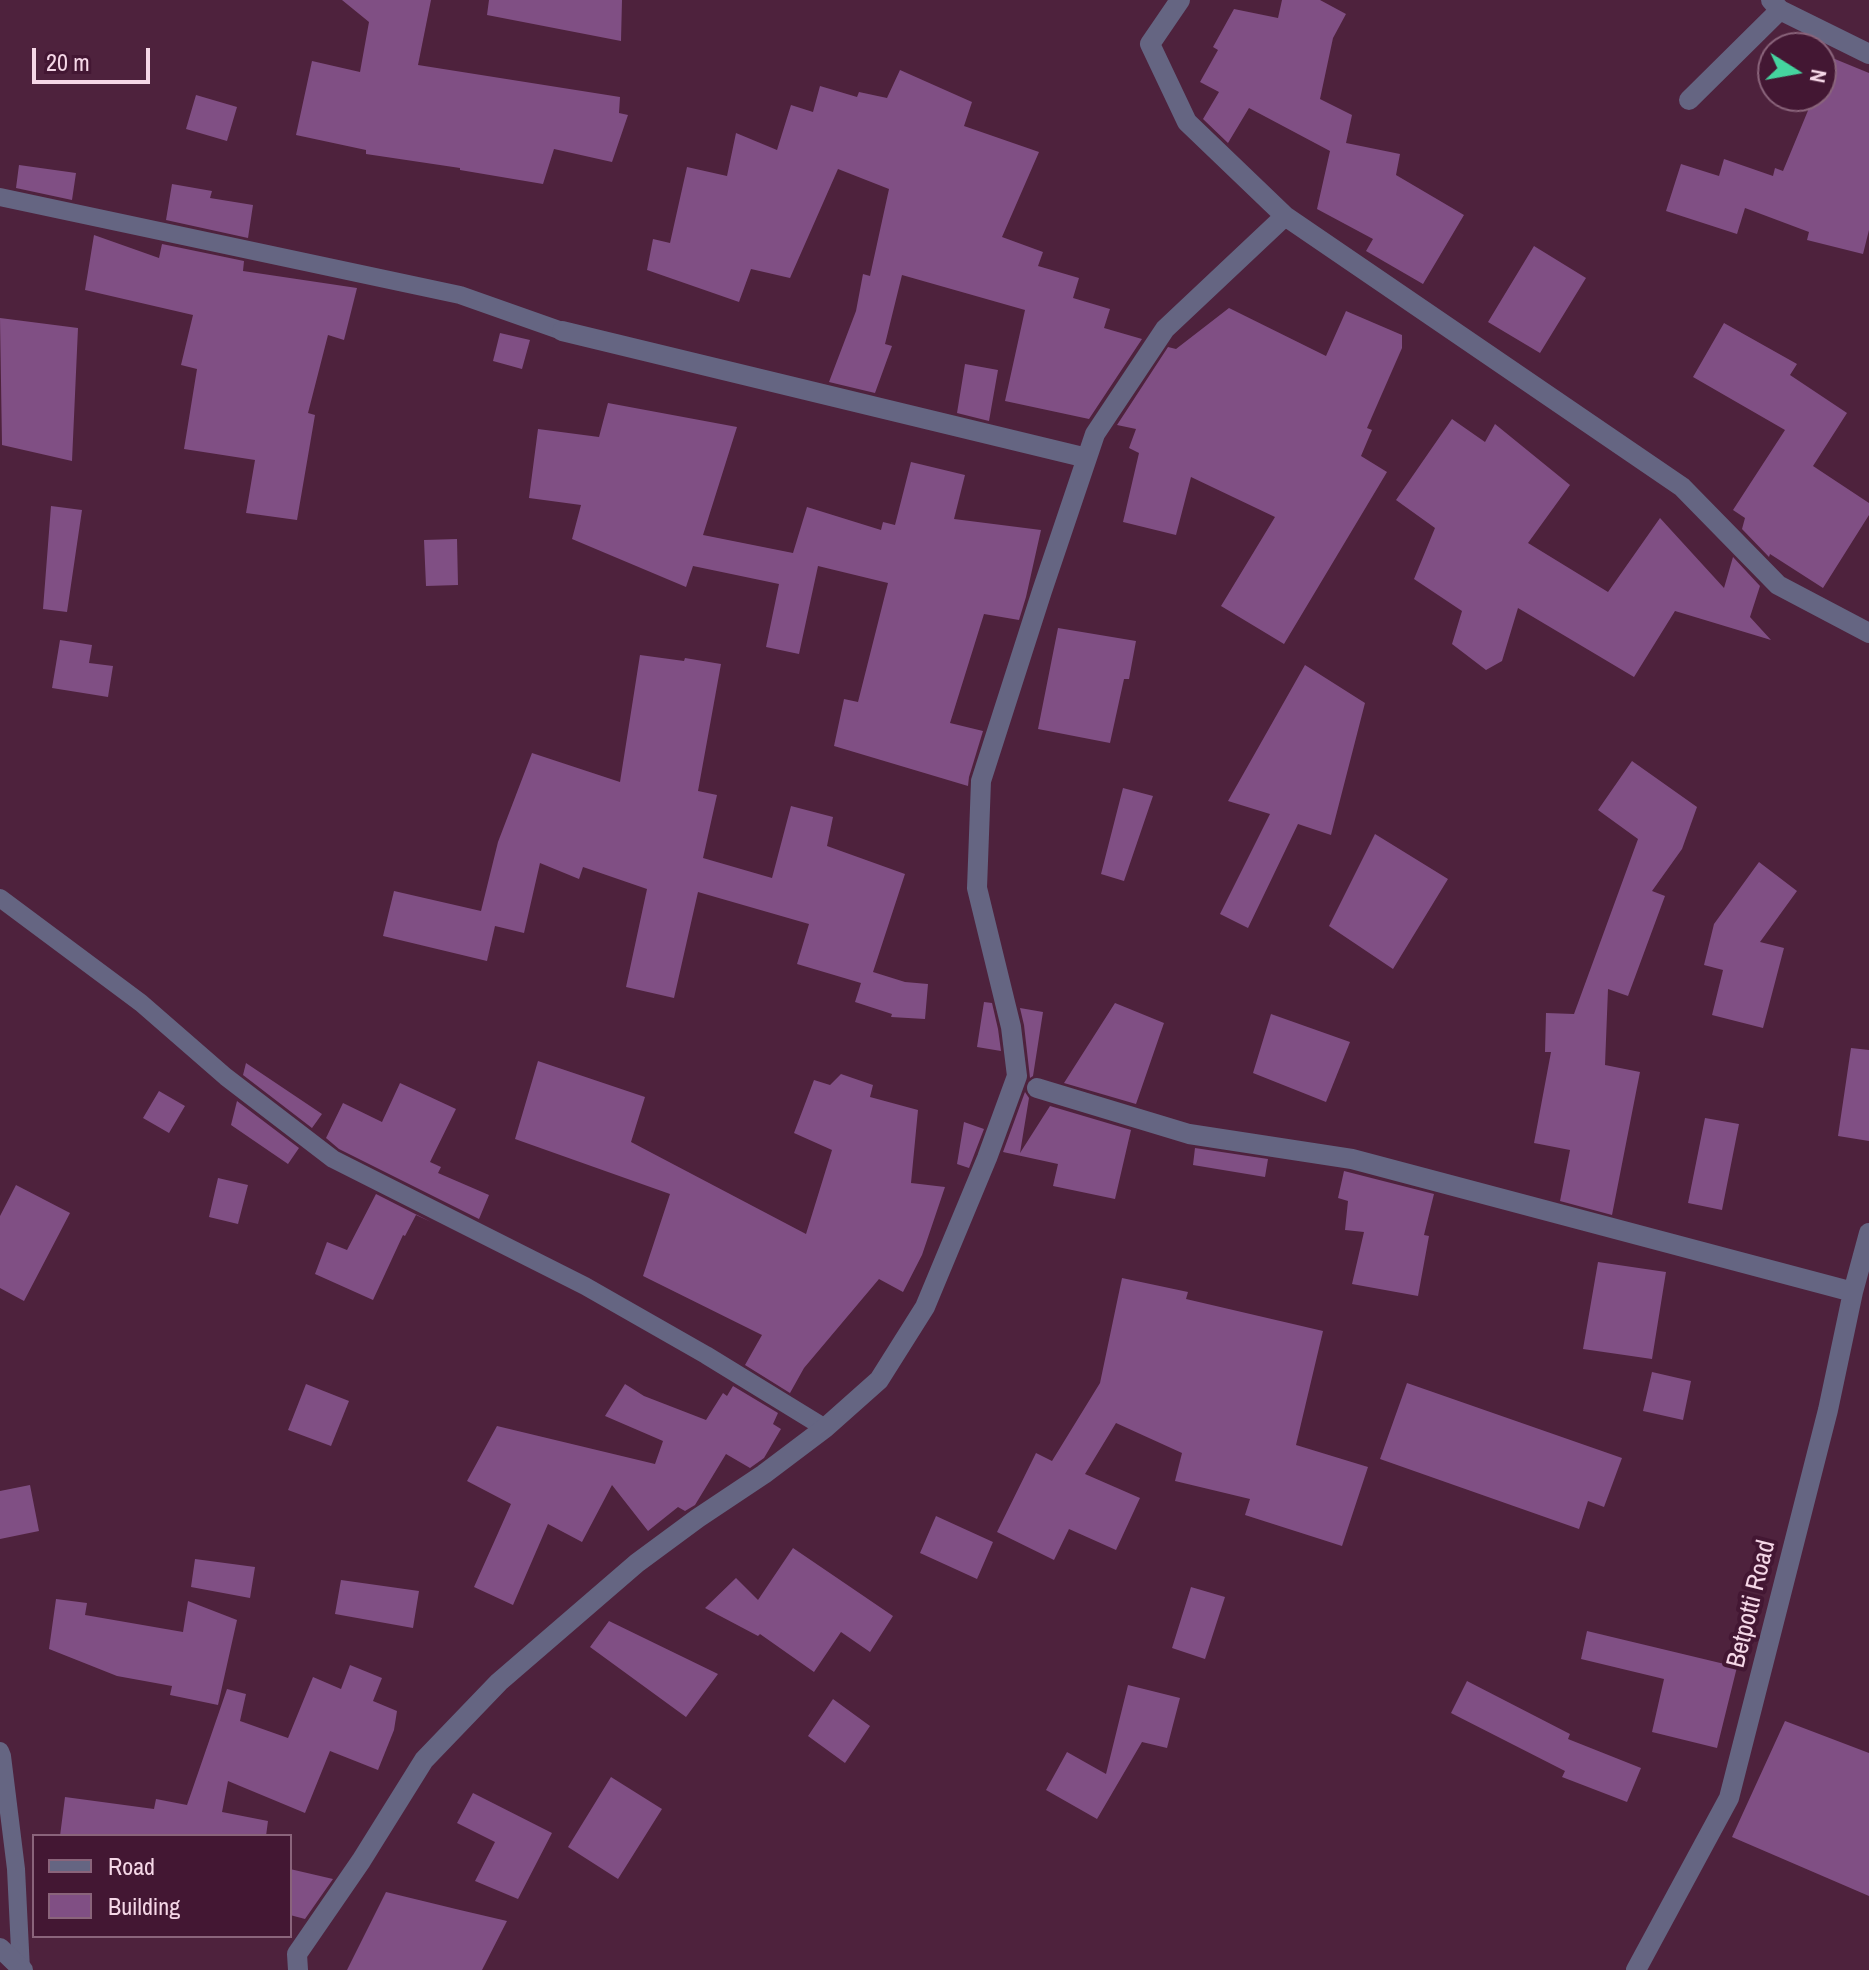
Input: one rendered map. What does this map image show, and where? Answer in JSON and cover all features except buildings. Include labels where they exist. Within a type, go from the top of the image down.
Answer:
[{"type":"street","points":[[1180,0],[1150,44],[1187,122],[1285,216],[1682,487],[1778,585],[1869,633]]},
{"type":"street","points":[[1689,100],[1776,5],[1869,54]]},
{"type":"street","points":[[298,1970],[297,1954],[361,1861],[424,1760],[499,1682],[637,1563],[825,1428],[879,1380],[925,1307],[987,1158],[1017,1076],[1011,1027],[977,888],[981,781],[1037,605],[1095,434],[1165,329],[1285,216]]},
{"type":"street","points":[[562,331],[1087,458]]},
{"type":"street","points":[[1037,1088],[1189,1134],[1352,1159],[1853,1292]]},
{"type":"street","name":"Betpotti Road","points":[[1636,1970],[1729,1798],[1828,1410],[1869,1233]]},
{"type":"street","points":[[0,1948],[22,1970]]},
{"type":"lane","points":[[0,197],[460,295],[562,331]]},
{"type":"lane","points":[[0,898],[141,1003],[226,1077],[333,1159],[585,1286],[825,1428]]},
{"type":"lane","points":[[0,1751],[16,1869],[22,1970]]}]
